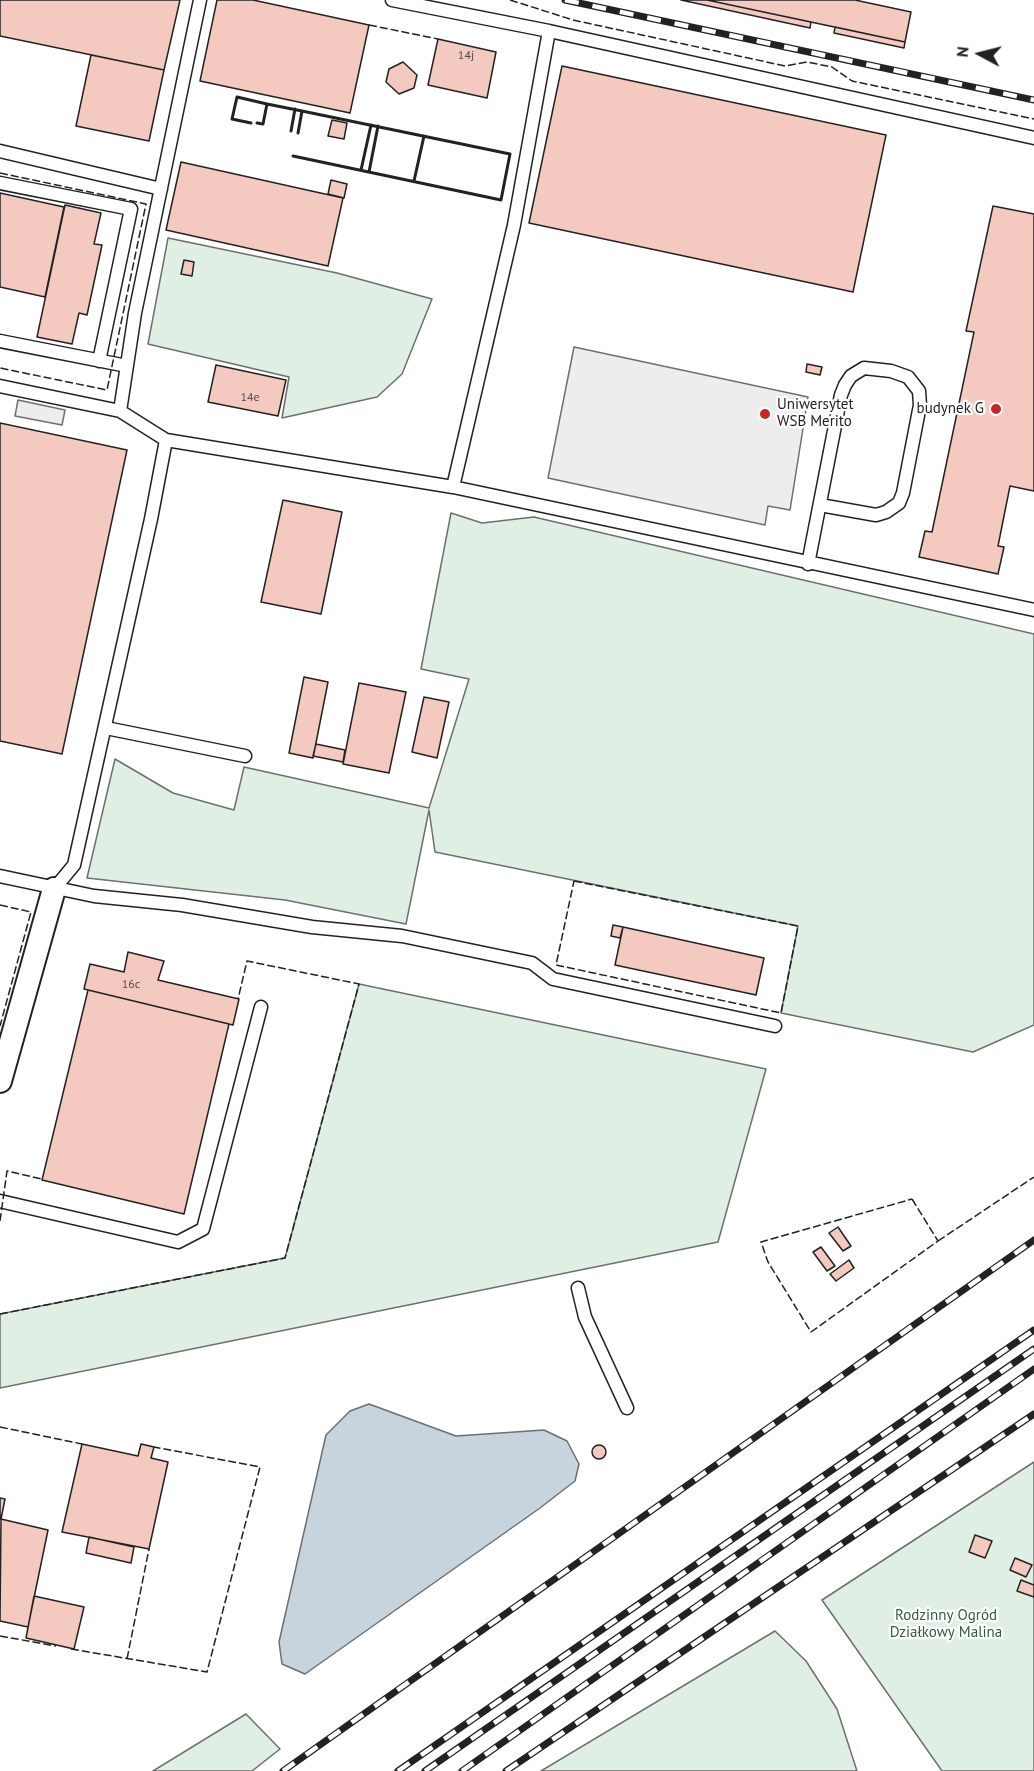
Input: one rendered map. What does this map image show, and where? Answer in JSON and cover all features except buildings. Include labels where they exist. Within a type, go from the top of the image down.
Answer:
[{"type":"street","points":[[0,1081],[54,889]]},
{"type":"lane","points":[[120,411],[161,189],[200,0]]},
{"type":"lane","points":[[392,0],[1034,138]]},
{"type":"lane","points":[[453,487],[514,225],[549,32]]},
{"type":"lane","points":[[0,151],[161,189]]},
{"type":"lane","points":[[0,183],[131,209],[99,361]]},
{"type":"lane","points":[[0,341],[127,366]]},
{"type":"lane","points":[[808,564],[820,505],[845,385],[857,371],[871,367],[908,377],[919,391],[920,405],[903,493],[899,503],[886,512],[876,515],[820,505]]},
{"type":"lane","points":[[0,386],[120,411],[165,440],[453,487],[808,564],[1034,610]]},
{"type":"lane","points":[[54,889],[74,865],[106,728],[165,440]]},
{"type":"lane","points":[[106,728],[245,756]]},
{"type":"lane","points":[[0,876],[54,889],[182,905],[312,927],[402,936],[532,963],[553,979],[775,1026]]},
{"type":"lane","points":[[0,1201],[177,1242],[203,1229],[261,1007]]},
{"type":"lane","points":[[578,1288],[585,1317],[627,1408]]},
{"type":"green space","points":[[168,238],[337,273],[432,299],[402,374],[377,397],[282,418],[289,377],[148,344]]},
{"type":"green space","points":[[451,513],[482,523],[534,517],[1034,634],[1034,1025],[973,1052],[781,1013],[798,926],[435,852],[429,810],[406,924],[285,900],[87,878],[115,759],[173,793],[234,810],[244,767],[429,808],[469,679],[421,669]]},
{"type":"green space","points":[[359,984],[766,1069],[718,1242],[0,1388],[0,1314],[285,1258]]},
{"type":"green space","name":"Rodzinny Ogród Działkowy Malina","points":[[1034,1462],[1034,1771],[942,1771],[822,1600]]},
{"type":"green space","points":[[775,1631],[806,1661],[837,1709],[857,1771],[541,1771]]},
{"type":"green space","points":[[246,1714],[280,1749],[252,1771],[153,1771]]},
{"type":"shaded area","points":[[574,347],[808,397],[790,510],[768,506],[765,525],[548,478]]},
{"type":"shaded area","points":[[18,400],[65,410],[62,425],[15,416]]},
{"type":"shaded area","points":[[369,1404],[456,1436],[544,1430],[567,1441],[579,1464],[575,1481],[305,1674],[282,1664],[279,1642],[326,1435],[350,1411]]},
{"type":"railway","points":[[565,0],[1034,100]]},
{"type":"railway","points":[[283,1771],[1034,1240]]},
{"type":"railway","points":[[398,1771],[1034,1330]]},
{"type":"railway","points":[[425,1771],[1034,1349]]},
{"type":"railway","points":[[462,1771],[1034,1369]]},
{"type":"railway","points":[[506,1771],[1034,1414]]},
{"type":"fence","points":[[510,0],[573,20],[785,66],[807,62],[832,67],[852,81],[1034,119]]},
{"type":"fence","points":[[369,25],[438,39]]},
{"type":"fence","points":[[0,173],[146,204],[107,390],[0,368]]},
{"type":"fence","points":[[574,881],[798,926],[781,1013],[556,965],[574,881]]},
{"type":"fence","points":[[0,905],[31,912],[0,1026]]},
{"type":"fence","points":[[0,1314],[285,1258],[359,984],[247,961],[238,999]]},
{"type":"fence","points":[[0,1221],[7,1171],[42,1179]]},
{"type":"fence","points":[[938,1241],[1034,1177]]},
{"type":"fence","points":[[912,1199],[938,1241],[811,1332],[768,1262],[761,1242],[912,1199]]},
{"type":"fence","points":[[0,1427],[82,1444]]},
{"type":"fence","points":[[71,1649],[207,1672],[260,1467],[154,1447]]},
{"type":"fence","points":[[127,1659],[149,1549]]},
{"type":"fence","points":[[0,1636],[56,1646]]},
{"type":"wall","points":[[251,123],[232,119],[237,97],[267,104],[263,124],[257,123]]},
{"type":"wall","points":[[267,104],[302,111],[298,133]]},
{"type":"wall","points":[[291,131],[295,109]]},
{"type":"wall","points":[[293,156],[501,200],[510,154],[302,111]]},
{"type":"wall","points":[[361,170],[371,125]]},
{"type":"wall","points":[[369,172],[378,126]]},
{"type":"wall","points":[[414,181],[424,136]]},
{"type":"place","name":"budynek G","points":[[996,409]]},
{"type":"place","name":"Uniwersytet WSB Merito","points":[[765,414]]}]
